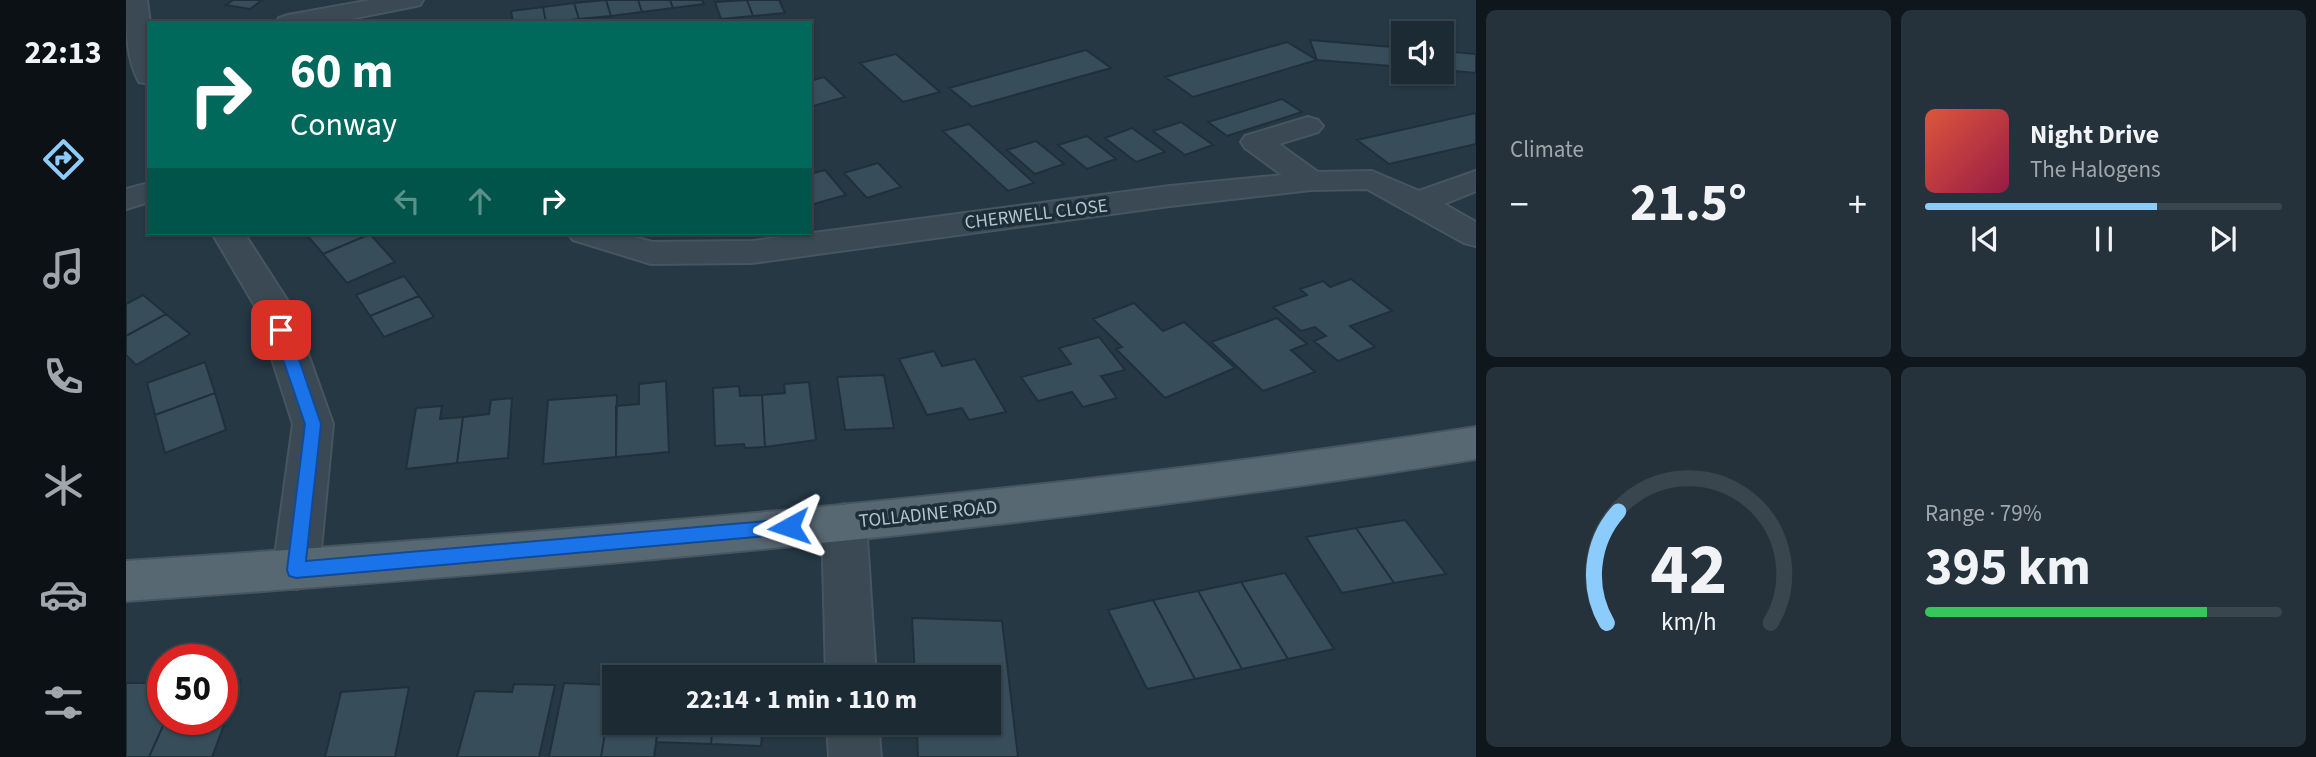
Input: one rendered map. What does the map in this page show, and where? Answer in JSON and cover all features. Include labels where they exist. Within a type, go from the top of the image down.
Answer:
[{"type":"main road","name":"TOLLADINE ROAD","points":[[126,581],[296,570],[844,522],[1310,470],[1476,443]]},
{"type":"street","points":[[135,0],[146,60]]},
{"type":"street","points":[[299,21],[411,0]]},
{"type":"street","points":[[1308,126],[1256,142],[1311,181]]},
{"type":"street","name":"CHERWELL CLOSE","points":[[592,235],[651,253],[752,252],[1170,196],[1311,181],[1372,180],[1476,236]]},
{"type":"street","points":[[1418,203],[1476,180]]},
{"type":"street","points":[[126,199],[147,193]]},
{"type":"street","points":[[229,235],[273,306],[313,424],[296,570]]},
{"type":"street","points":[[844,522],[850,665]]},
{"type":"street","points":[[854,735],[855,757]]},
{"type":"building","points":[[233,0],[262,0],[250,9],[226,5]]},
{"type":"building","points":[[606,0],[638,0],[642,12],[611,16]]},
{"type":"building","points":[[606,0],[611,16],[579,19],[574,3]]},
{"type":"building","points":[[638,0],[670,0],[673,8],[642,12]]},
{"type":"building","points":[[670,0],[702,0],[704,4],[673,8]]},
{"type":"building","points":[[747,0],[779,0],[785,13],[753,16]]},
{"type":"building","points":[[747,0],[753,16],[721,19],[715,2]]},
{"type":"building","points":[[574,3],[579,19],[546,21],[543,7]]},
{"type":"building","points":[[543,7],[546,21],[513,21],[511,11]]},
{"type":"building","points":[[1310,40],[1391,47],[1391,66],[1317,60]]},
{"type":"building","points":[[1287,42],[1317,60],[1193,97],[1165,77]]},
{"type":"building","points":[[1086,50],[1111,68],[972,107],[949,88]]},
{"type":"building","points":[[1454,52],[1476,54],[1476,73],[1454,71]]},
{"type":"building","points":[[896,54],[940,92],[903,102],[860,63]]},
{"type":"building","points":[[824,77],[845,97],[812,106],[812,80]]},
{"type":"building","points":[[1282,99],[1302,112],[1227,136],[1208,122]]},
{"type":"building","points":[[1476,113],[1476,144],[1389,164],[1357,140]]},
{"type":"building","points":[[1181,122],[1213,145],[1185,155],[1153,131]]},
{"type":"building","points":[[969,124],[1034,183],[1008,191],[943,131]]},
{"type":"building","points":[[1132,128],[1165,152],[1136,162],[1105,138]]},
{"type":"building","points":[[1087,136],[1116,159],[1087,169],[1058,145]]},
{"type":"building","points":[[1036,141],[1064,164],[1035,174],[1007,150]]},
{"type":"building","points":[[878,163],[901,187],[867,198],[844,173]]},
{"type":"building","points":[[825,170],[846,195],[812,204],[812,173]]},
{"type":"building","points":[[307,235],[368,235],[323,254]]},
{"type":"building","points":[[371,235],[395,262],[347,283],[323,254]]},
{"type":"building","points":[[404,276],[419,296],[370,316],[356,295]]},
{"type":"building","points":[[1351,279],[1392,311],[1350,326],[1375,347],[1338,361],[1314,341],[1326,336],[1315,327],[1301,331],[1273,307],[1307,295],[1300,289],[1323,281],[1330,287]]},
{"type":"building","points":[[143,295],[166,314],[126,336],[126,304]]},
{"type":"building","points":[[419,296],[434,317],[384,337],[370,316]]},
{"type":"building","points":[[1134,303],[1163,331],[1184,322],[1235,368],[1165,398],[1116,349],[1122,347],[1093,319]]},
{"type":"building","points":[[166,314],[190,334],[136,365],[126,355],[126,336]]},
{"type":"building","points":[[1277,318],[1307,344],[1291,350],[1315,372],[1263,391],[1211,342]]},
{"type":"building","points":[[1099,337],[1125,370],[1101,376],[1117,398],[1083,407],[1072,392],[1038,401],[1021,377],[1071,364],[1059,348]]},
{"type":"building","points":[[934,351],[942,366],[975,359],[1006,412],[969,420],[962,408],[927,415],[899,359]]},
{"type":"building","points":[[205,362],[215,393],[155,415],[147,383]]},
{"type":"building","points":[[884,375],[894,428],[845,430],[837,377]]},
{"type":"building","points":[[666,381],[669,452],[616,457],[616,406],[639,404],[639,384]]},
{"type":"building","points":[[809,382],[816,440],[765,447],[762,395],[785,393],[784,384]]},
{"type":"building","points":[[739,386],[740,396],[762,395],[765,447],[745,448],[744,444],[715,446],[713,388]]},
{"type":"building","points":[[215,393],[226,430],[165,453],[155,415]]},
{"type":"building","points":[[617,395],[616,457],[543,464],[548,400]]},
{"type":"building","points":[[512,398],[508,458],[457,463],[463,417],[489,414],[491,400]]},
{"type":"building","points":[[442,406],[440,419],[463,417],[457,463],[406,469],[416,408]]},
{"type":"building","points":[[1405,520],[1446,574],[1394,583],[1356,528]]},
{"type":"building","points":[[1356,528],[1394,583],[1342,593],[1306,537]]},
{"type":"building","points":[[1285,573],[1334,649],[1288,659],[1241,582]]},
{"type":"building","points":[[1241,582],[1288,659],[1242,669],[1198,591]]},
{"type":"building","points":[[1198,591],[1242,669],[1195,679],[1153,600]]},
{"type":"building","points":[[1153,600],[1195,679],[1147,689],[1108,610]]},
{"type":"building","points":[[912,618],[1002,621],[1018,757],[918,757],[917,735],[1001,735],[1001,665],[914,665]]},
{"type":"building","points":[[126,683],[147,683],[147,735],[159,735],[149,757],[126,757]]},
{"type":"building","points":[[564,683],[602,685],[602,735],[605,735],[601,757],[549,757]]},
{"type":"building","points":[[514,684],[555,685],[539,757],[457,757],[475,691],[512,692]]},
{"type":"building","points":[[409,687],[395,757],[325,757],[341,692]]},
{"type":"building","points":[[159,735],[220,735],[212,757],[149,757]]},
{"type":"building","points":[[605,735],[657,735],[654,757],[601,757]]},
{"type":"building","points":[[657,735],[712,735],[711,744],[656,742]]},
{"type":"building","points":[[712,735],[762,735],[761,746],[711,744]]},
{"type":"route","points":[[281,330],[313,424],[296,570],[789,527]]}]
